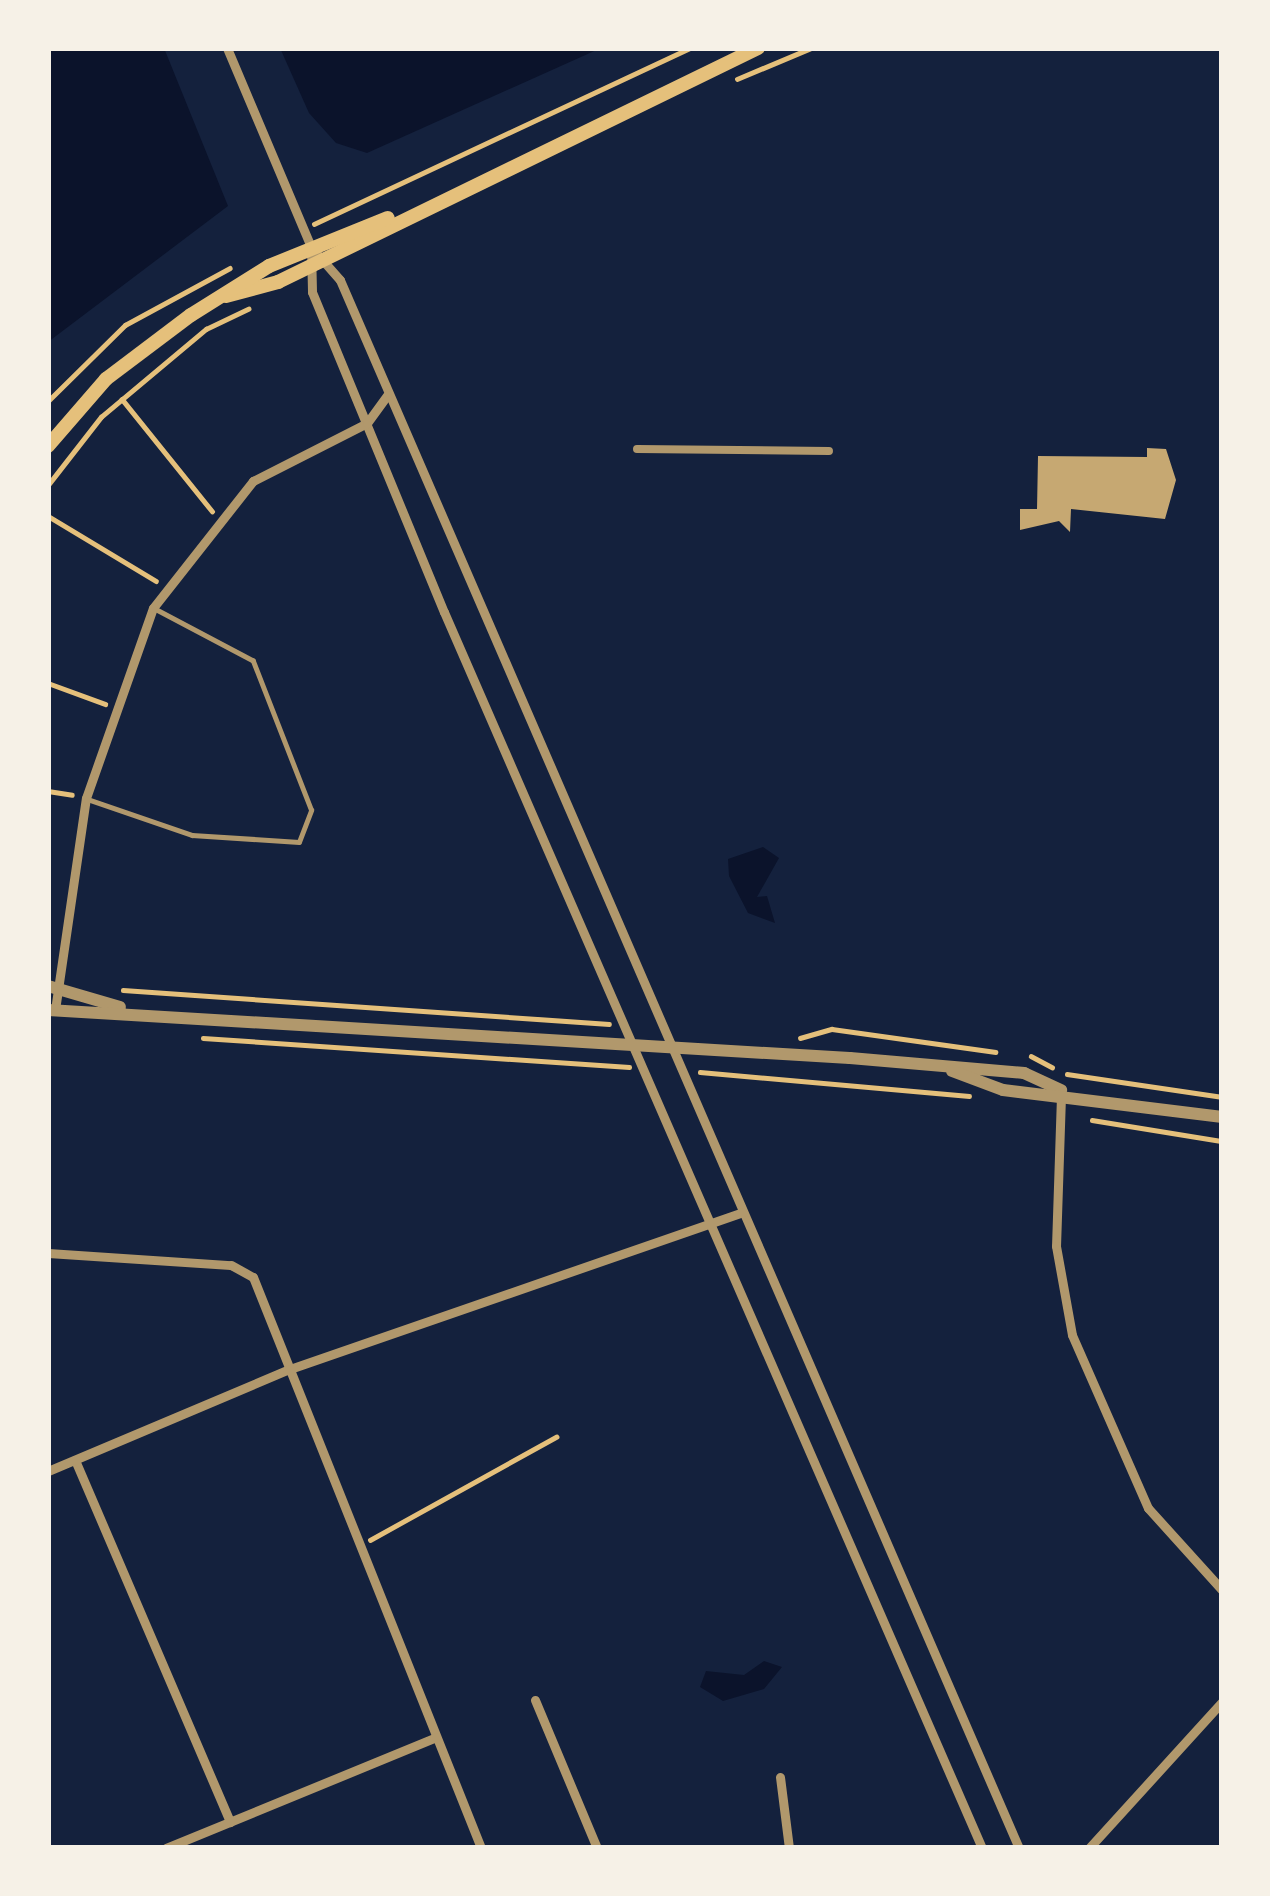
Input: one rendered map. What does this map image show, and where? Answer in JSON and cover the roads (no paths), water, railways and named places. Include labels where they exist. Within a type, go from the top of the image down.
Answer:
[{"type":"main road","points":[[48,446],[106,379],[226,296],[311,247],[393,217],[758,48]]},
{"type":"main road","points":[[226,296],[308,267],[393,217]]},
{"type":"street","points":[[227,48],[304,228],[311,247],[308,267],[367,423],[982,1848]]},
{"type":"street","points":[[311,247],[328,257],[1018,1848]]},
{"type":"street","points":[[387,394],[367,423],[253,481],[153,608],[113,706],[86,798],[51,1010],[127,1010],[1024,1073],[1061,1090],[1222,1117]]},
{"type":"street","points":[[637,448],[829,451]]},
{"type":"street","points":[[52,987],[127,1010]]},
{"type":"street","points":[[1061,1090],[1056,1246],[1072,1335],[1148,1508],[1222,1590]]},
{"type":"street","points":[[48,1471],[287,1370],[742,1212]]},
{"type":"street","points":[[48,1253],[243,1270],[481,1848]]},
{"type":"street","points":[[75,1460],[230,1822]]},
{"type":"street","points":[[535,1700],[597,1848]]},
{"type":"street","points":[[1089,1848],[1222,1702]]},
{"type":"street","points":[[166,1848],[436,1738]]},
{"type":"street","points":[[780,1777],[789,1848]]},
{"type":"lane","points":[[86,798],[192,835],[299,842],[311,809],[253,661],[153,608]]},
{"type":"water","points":[[48,48],[164,48],[228,206],[48,342]]},
{"type":"water","points":[[280,48],[601,48],[367,153],[336,143],[309,113]]},
{"type":"water","points":[[763,847],[779,858],[757,897],[767,896],[775,923],[748,913],[729,876],[728,859]]},
{"type":"water","points":[[764,1661],[782,1667],[764,1689],[723,1701],[700,1687],[706,1671],[744,1675]]}]
